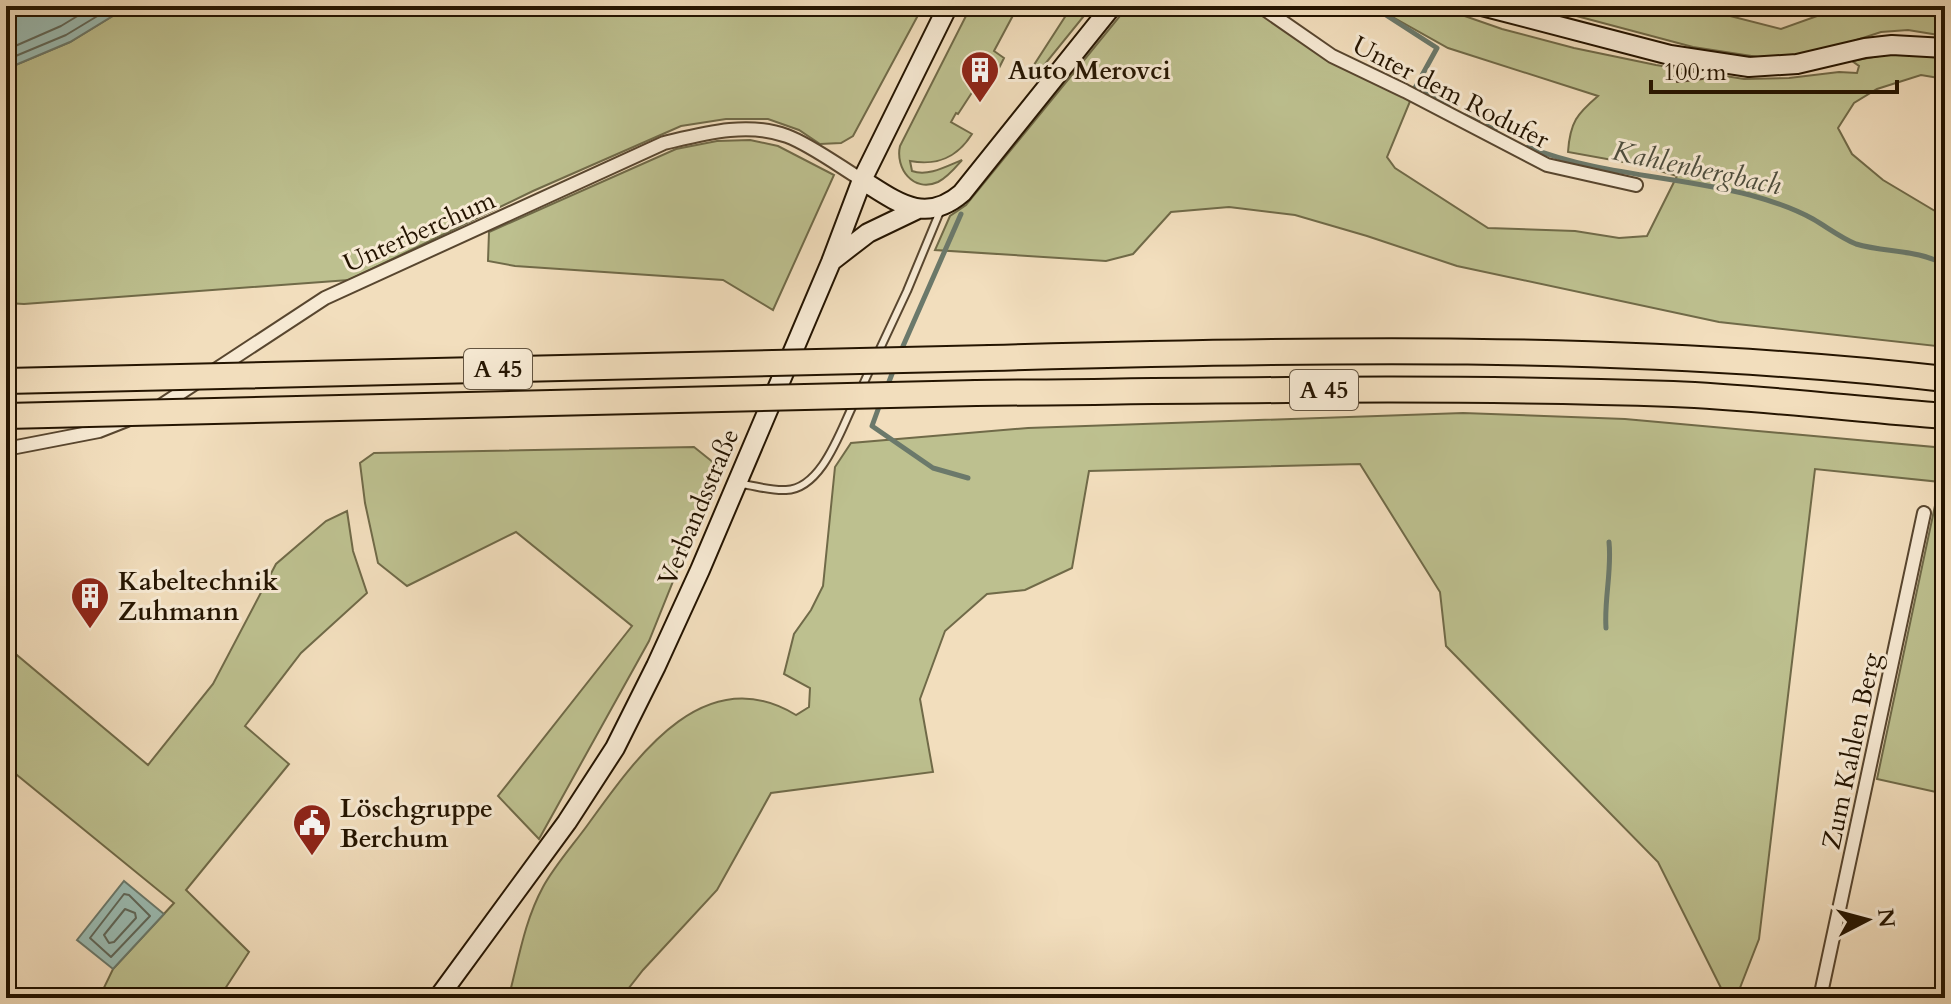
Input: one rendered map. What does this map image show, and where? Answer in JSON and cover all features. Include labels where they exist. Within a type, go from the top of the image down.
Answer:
[{"type":"highway","name":"A 45","points":[[6,381],[1372,352],[1799,365],[1945,379]]},
{"type":"highway","name":"A 45","points":[[6,416],[976,393],[1395,389],[1754,398],[1945,416]]},
{"type":"main road","name":"Verbandsstraße","points":[[438,998],[567,822],[615,748],[656,666],[737,483],[831,262],[862,180],[948,6]]},
{"type":"main road","points":[[831,262],[868,233],[916,210],[950,204],[1112,6]]},
{"type":"main road","points":[[1482,6],[1611,41],[1722,64],[1775,66],[1892,45],[1945,48]]},
{"type":"main road","points":[[862,180],[916,210]]},
{"type":"street","name":"Unter dem Rodufer","points":[[1260,6],[1332,56],[1547,165],[1636,185]]},
{"type":"street","name":"Unterberchum","points":[[6,449],[99,431],[171,402],[325,298],[664,143],[714,131],[770,130],[790,137],[862,180]]},
{"type":"street","name":"Zum Kahlen Berg","points":[[1820,998],[1924,513]]},
{"type":"street","points":[[1935,998],[1945,988]]},
{"type":"lane","points":[[1678,78],[1702,75],[1722,64]]},
{"type":"lane","points":[[737,483],[789,490],[807,482],[824,466],[907,291],[942,206]]},
{"type":"green space","points":[[129,6],[923,6],[853,136],[841,143],[820,144],[799,130],[768,119],[726,119],[681,126],[533,191],[349,280],[6,303],[6,69],[70,42]]},
{"type":"green space","points":[[971,6],[1018,6],[994,51],[1004,58],[995,76],[986,71],[951,122],[972,134],[960,149],[946,158],[929,162],[910,161],[912,171],[924,173],[962,160],[942,180],[929,185],[921,184],[903,170],[900,146]]},
{"type":"green space","points":[[1072,6],[1092,6],[1041,69],[1032,68]]},
{"type":"green space","points":[[1128,6],[1251,6],[1329,60],[1411,99],[1387,157],[1395,168],[1488,228],[1575,231],[1619,238],[1647,236],[1677,176],[1640,165],[1568,152],[1576,120],[1598,96],[1448,48],[1373,6],[1436,6],[1502,29],[1574,48],[1744,79],[1857,73],[1859,66],[1852,61],[1895,53],[1945,55],[1945,79],[1921,75],[1877,89],[1854,103],[1838,128],[1852,154],[1883,180],[1945,217],[1945,347],[1719,322],[1457,266],[1295,215],[1229,207],[1171,212],[1133,254],[1106,261],[935,250],[950,216],[966,205]]},
{"type":"green space","points":[[1539,6],[1691,6],[1781,29],[1845,6],[1945,6],[1945,36],[1908,30],[1881,32],[1814,54],[1758,57],[1693,47]]},
{"type":"green space","points":[[750,140],[778,146],[834,175],[773,310],[723,280],[515,266],[488,261],[489,232],[676,149],[717,141]]},
{"type":"green space","points":[[1463,413],[1625,419],[1945,448],[1945,794],[1877,779],[1940,482],[1815,469],[1759,939],[1736,998],[1726,998],[1658,862],[1446,646],[1440,592],[1360,464],[1089,471],[1072,568],[1025,590],[987,594],[945,631],[920,699],[933,772],[771,793],[717,890],[621,998],[532,998],[510,992],[527,925],[543,887],[608,797],[651,745],[702,707],[731,699],[763,701],[796,715],[809,707],[810,688],[784,674],[794,634],[823,586],[835,467],[851,443],[1028,428]]},
{"type":"green space","points":[[694,447],[719,467],[649,641],[539,839],[498,796],[632,626],[516,532],[407,586],[378,563],[360,463],[374,453]]},
{"type":"green space","points":[[347,511],[353,551],[367,593],[301,653],[245,726],[289,764],[186,890],[249,952],[219,998],[99,998],[113,969],[174,903],[6,766],[6,646],[148,765],[213,684],[276,564],[326,521]]},
{"type":"water","points":[[6,6],[129,6],[70,42],[6,69]]},
{"type":"water","points":[[124,881],[164,914],[113,969],[77,940]]},
{"type":"waterway","name":"Kahlenbergbach","points":[[1372,6],[1437,48],[1415,88],[1448,106]]},
{"type":"waterway","name":"Kahlenbergbach","points":[[1465,116],[1478,122]]},
{"type":"waterway","name":"Kahlenbergbach","points":[[1487,126],[1495,130]]},
{"type":"waterway","name":"Kahlenbergbach","points":[[1528,147],[1582,164],[1758,197],[1805,215],[1856,244],[1924,256],[1945,265]]},
{"type":"waterway","points":[[900,353],[961,214]]},
{"type":"waterway","points":[[887,387],[895,366]]},
{"type":"waterway","points":[[880,404],[872,426],[933,468],[968,478]]},
{"type":"waterway","points":[[1606,628],[1609,542]]},
{"type":"place","name":"Auto Merovci","points":[[980,104]]},
{"type":"place","name":"Kabeltechnik Zuhmann","points":[[90,630]]},
{"type":"place","name":"Löschgruppe Berchum","points":[[312,857]]}]
